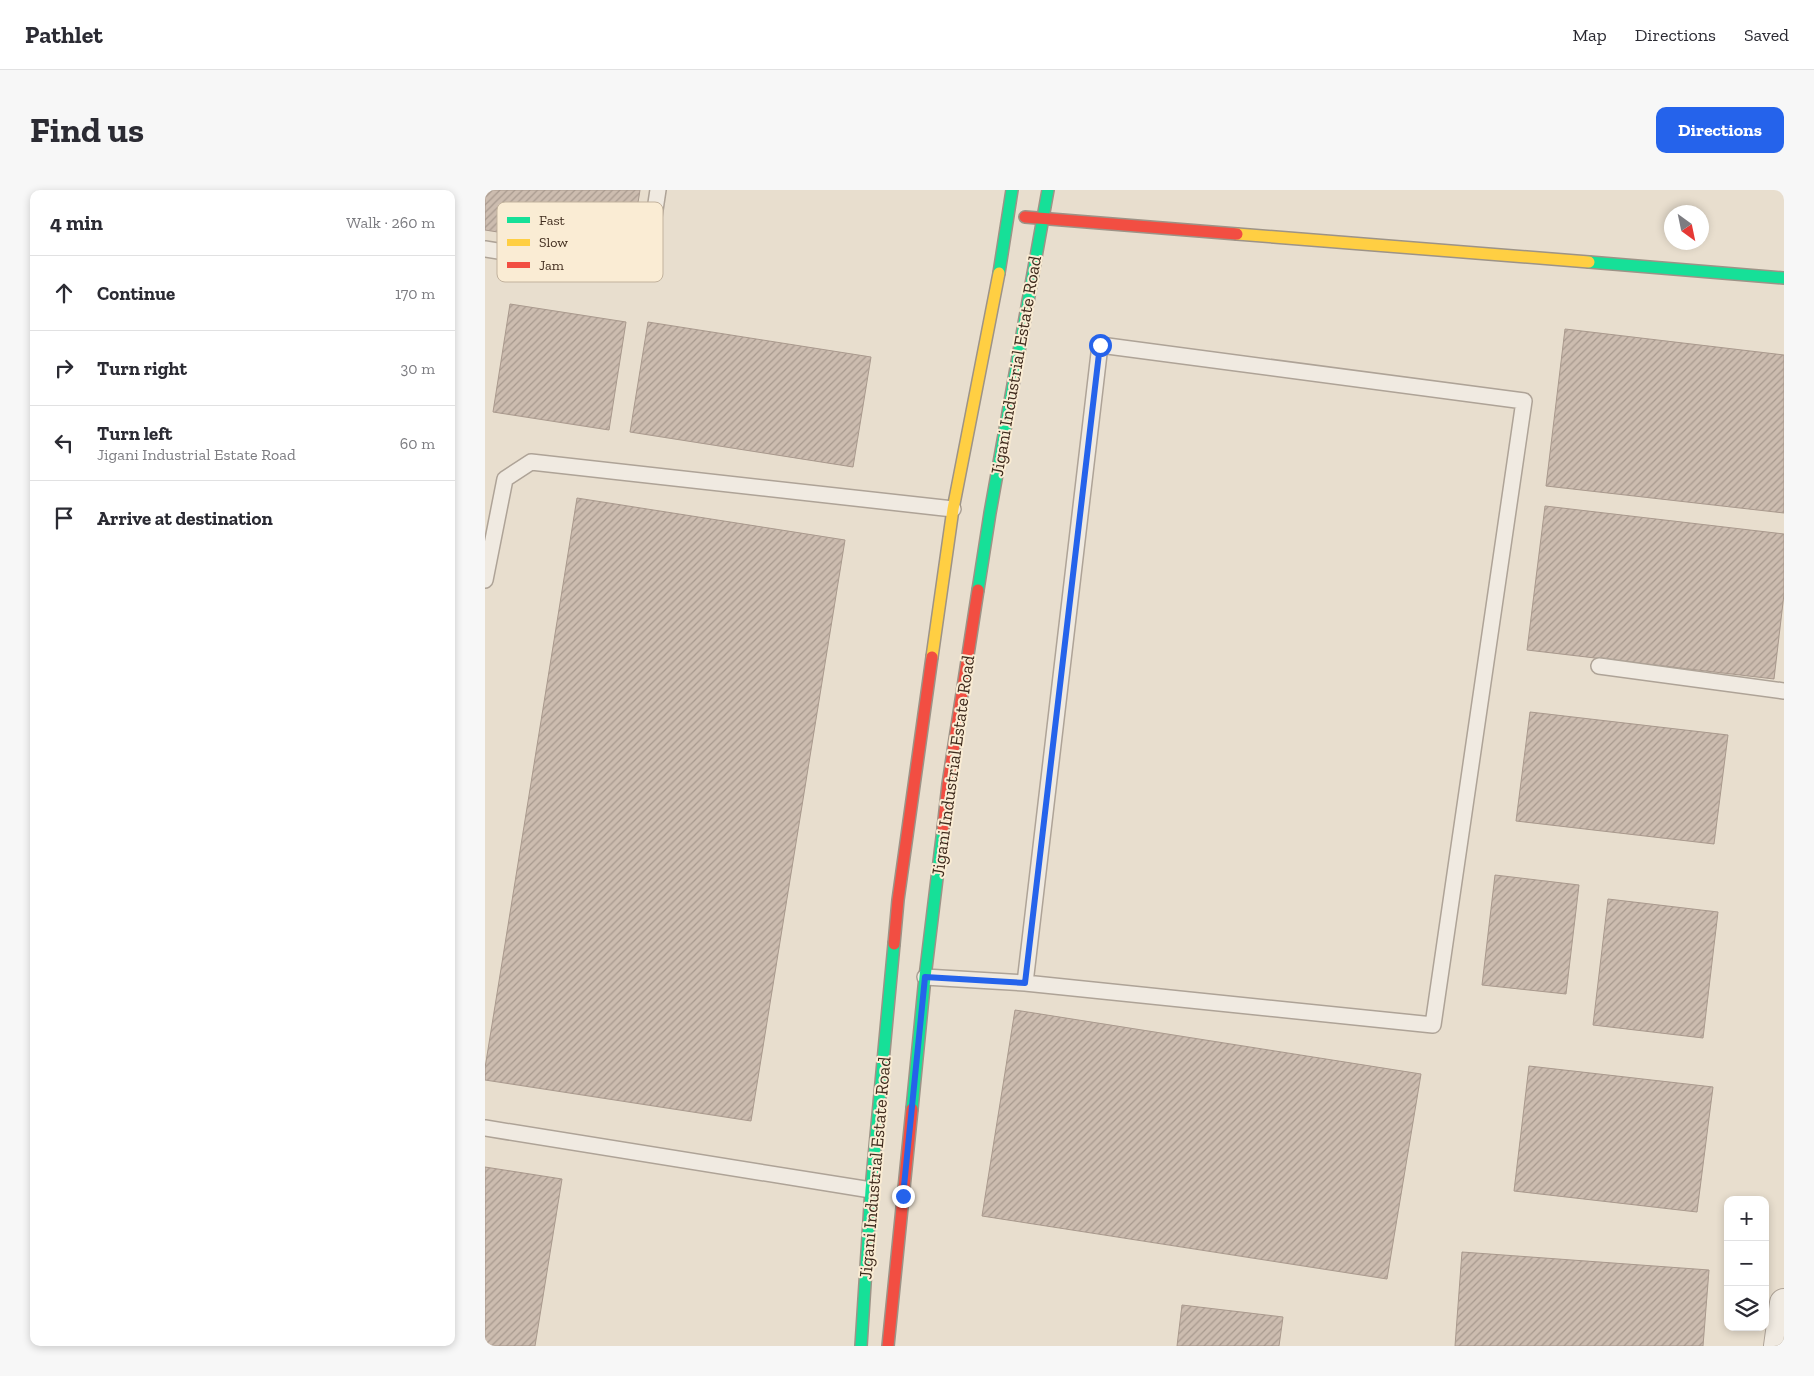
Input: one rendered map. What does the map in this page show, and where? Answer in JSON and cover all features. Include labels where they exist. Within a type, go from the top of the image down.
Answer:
[{"type":"main road","name":"Jigani Industrial Estate Road","points":[[861,1346],[871,1190],[898,900],[953,509],[994,304],[1012,190]]},
{"type":"main road","name":"Jigani Industrial Estate Road","points":[[888,1346],[925,977],[948,784],[990,513],[1048,190]]},
{"type":"main road","points":[[1007,217],[1043,217],[1784,278]]},
{"type":"street","points":[[1779,1346],[1784,1303]]},
{"type":"lane","points":[[925,977],[1025,983],[1433,1026],[1523,401],[1100,345],[1025,983]]},
{"type":"lane","points":[[485,580],[505,479],[531,462],[953,509]]},
{"type":"lane","points":[[1599,666],[1784,691]]},
{"type":"lane","points":[[485,1128],[871,1190]]},
{"type":"building","points":[[485,190],[640,190],[638,202],[497,202],[497,232],[485,230]]},
{"type":"building","points":[[510,304],[626,322],[609,430],[493,412]]},
{"type":"building","points":[[648,322],[871,357],[853,467],[630,432]]},
{"type":"building","points":[[1565,329],[1784,355],[1784,513],[1546,486]]},
{"type":"building","points":[[577,498],[845,540],[751,1121],[485,1080],[485,1068]]},
{"type":"building","points":[[1545,506],[1784,534],[1784,594],[1774,679],[1527,650]]},
{"type":"building","points":[[1530,712],[1728,735],[1714,844],[1516,821]]},
{"type":"building","points":[[1495,875],[1579,885],[1566,994],[1482,985]]},
{"type":"building","points":[[1608,899],[1718,912],[1703,1038],[1593,1025]]},
{"type":"building","points":[[1015,1010],[1421,1074],[1387,1279],[982,1216]]},
{"type":"building","points":[[1529,1066],[1713,1087],[1697,1212],[1514,1191]]},
{"type":"building","points":[[485,1167],[562,1179],[535,1346],[485,1346]]},
{"type":"building","points":[[1462,1252],[1709,1270],[1703,1346],[1455,1346]]},
{"type":"building","points":[[1182,1305],[1283,1317],[1279,1346],[1177,1346]]},
{"type":"traffic: fast","points":[[999,273],[1012,190]]},
{"type":"traffic: fast","points":[[978,590],[1048,190]]},
{"type":"traffic: fast","points":[[1589,262],[1784,278]]},
{"type":"traffic: fast","points":[[912,1109],[925,977],[943,829]]},
{"type":"traffic: fast","points":[[861,1346],[871,1190],[894,944]]},
{"type":"traffic: slow","points":[[1237,234],[1589,262]]},
{"type":"traffic: slow","points":[[932,657],[953,509],[999,273]]},
{"type":"traffic: jam","points":[[1025,217],[1237,234]]},
{"type":"traffic: jam","points":[[943,829],[948,784],[978,590]]},
{"type":"traffic: jam","points":[[894,944],[898,900],[932,657]]},
{"type":"traffic: jam","points":[[888,1346],[912,1109]]},
{"type":"route","points":[[903,1196],[925,977],[1025,983],[1100,345]]}]
